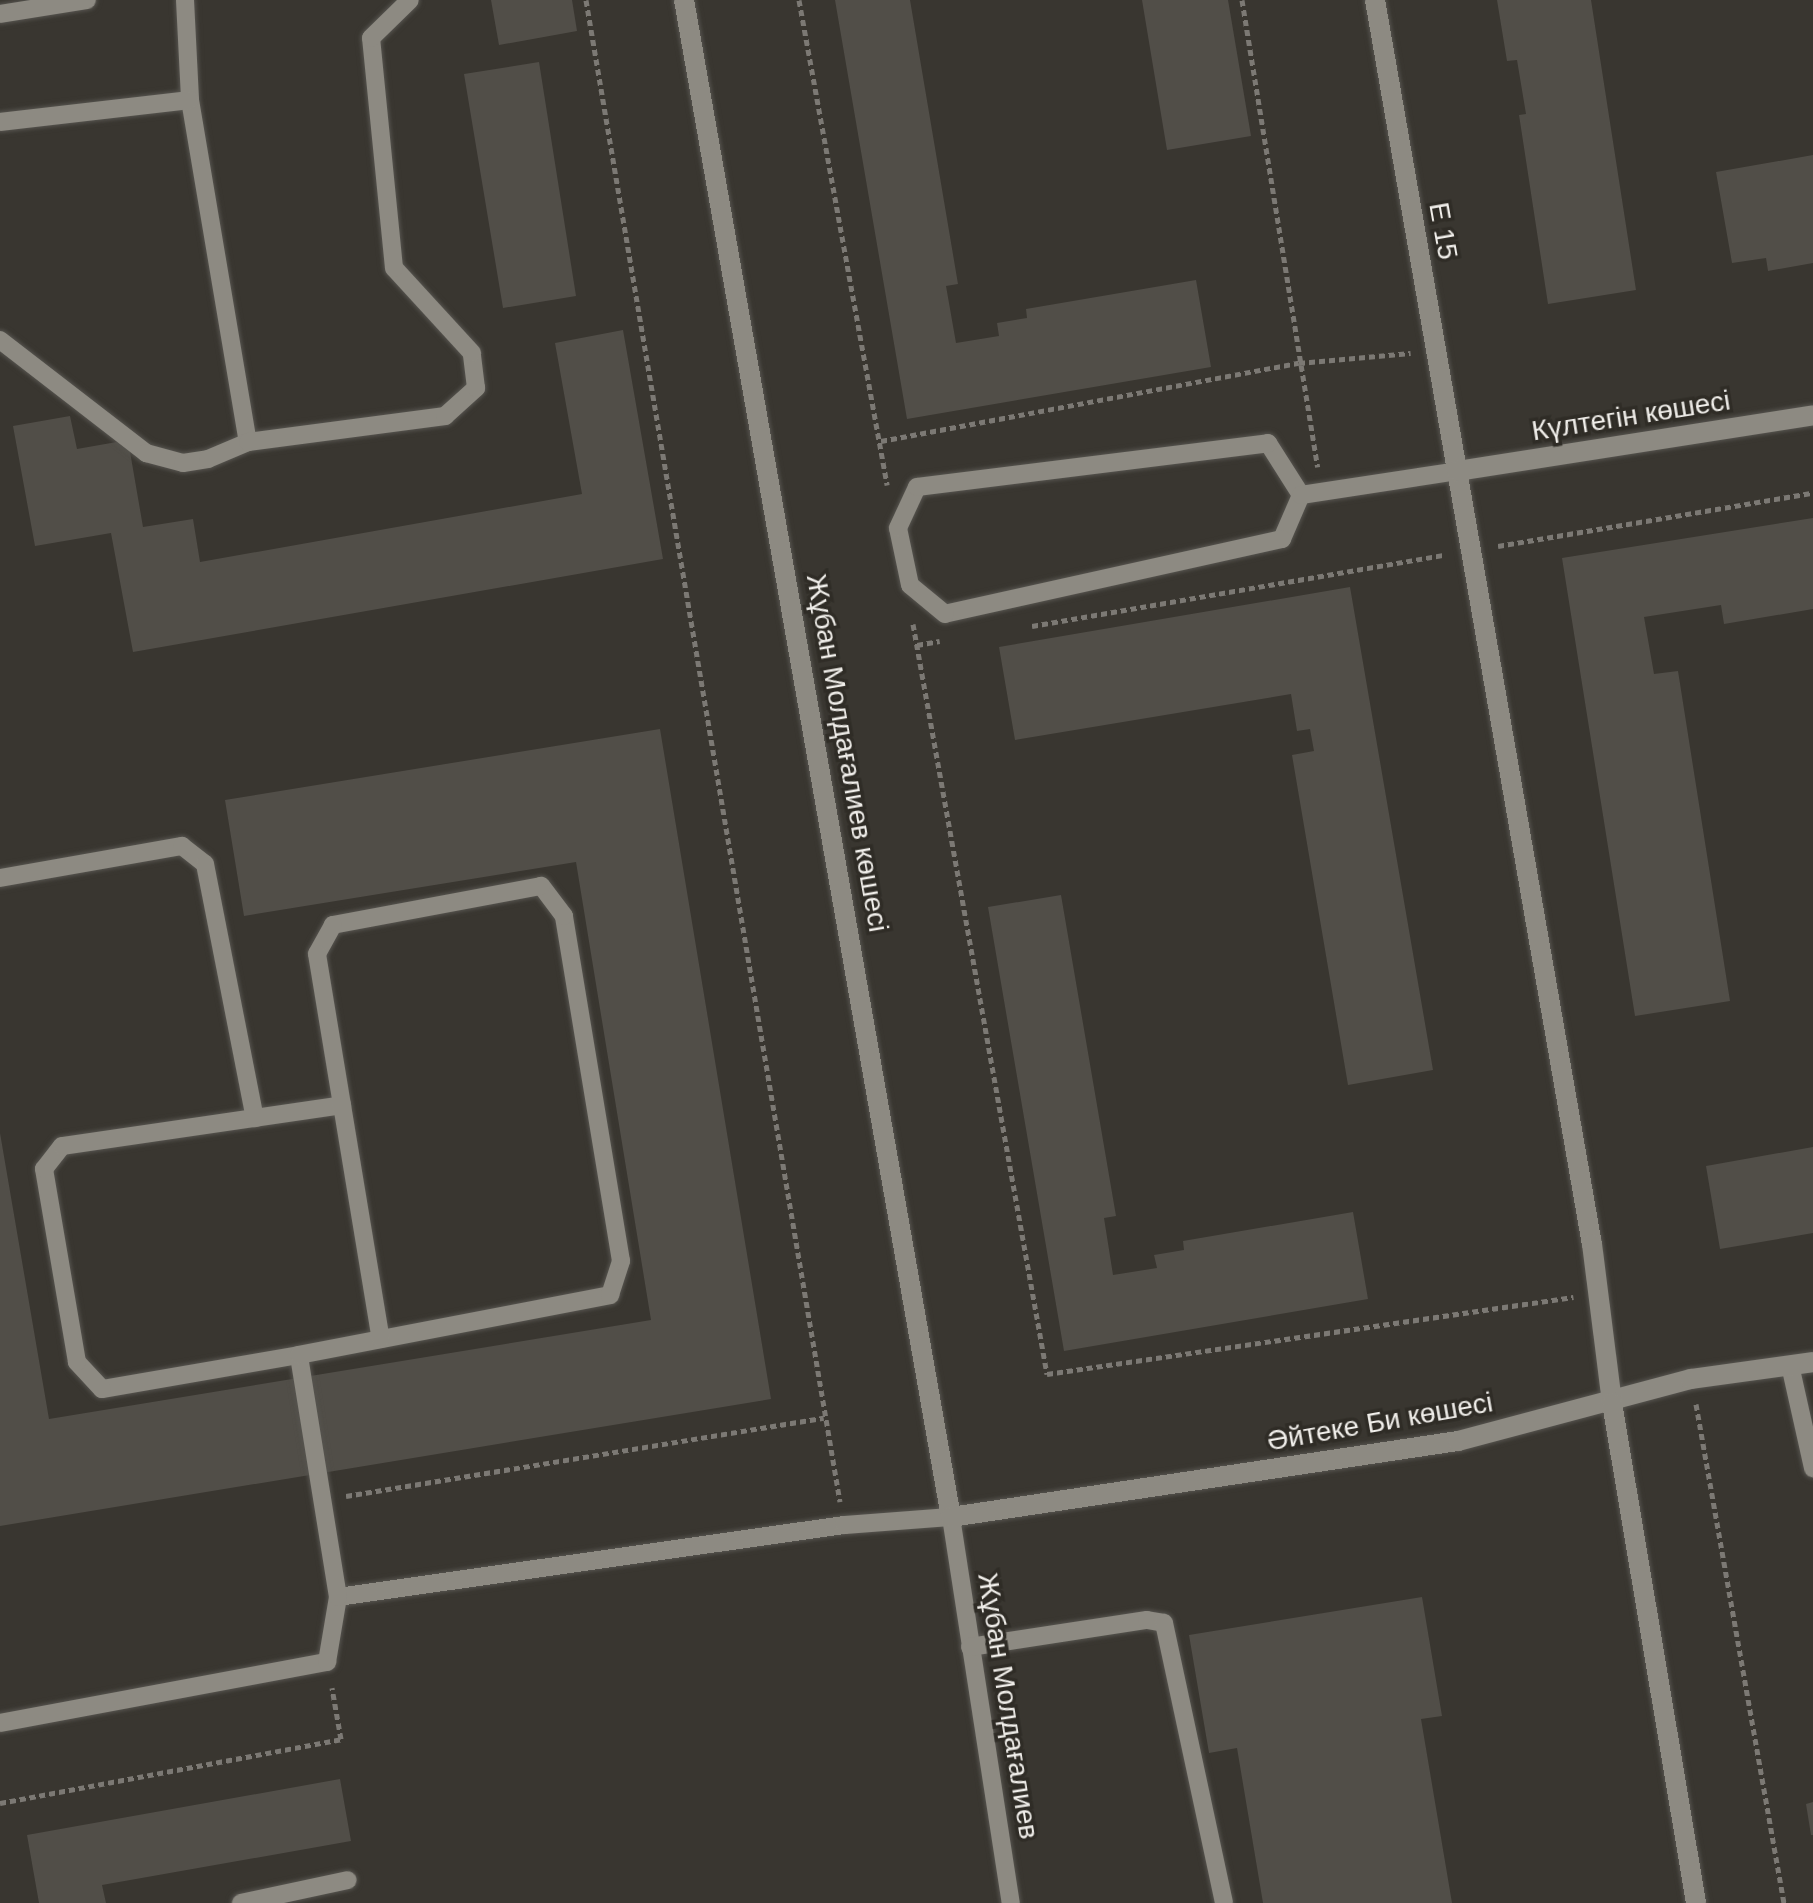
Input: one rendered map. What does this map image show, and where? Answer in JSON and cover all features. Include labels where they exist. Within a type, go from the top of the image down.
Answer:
[{"type":"street","name":"Жұбан Молдағалиев көшесі","points":[[684,0],[951,1517]]},
{"type":"street","name":"E 15","points":[[1375,0],[1598,1293],[1612,1403],[1696,1903]]},
{"type":"street","name":"Күлтегін көшесі","points":[[1457,471],[1813,415]]},
{"type":"street","name":"Әйтеке Би көшесі","points":[[951,1517],[1458,1441],[1612,1403],[1691,1379],[1813,1362]]},
{"type":"lane","points":[[0,14],[87,0]]},
{"type":"lane","points":[[185,0],[190,100],[248,442]]},
{"type":"lane","points":[[0,340],[146,453],[183,463],[208,459],[248,442],[445,416],[476,388],[472,353],[394,268],[371,38],[410,0]]},
{"type":"lane","points":[[0,122],[190,100]]},
{"type":"lane","points":[[1268,443],[1301,495],[1282,539],[945,614],[910,585],[898,528],[917,487],[1268,443]]},
{"type":"lane","points":[[1301,495],[1457,471]]},
{"type":"lane","points":[[0,878],[182,846],[205,864],[255,1118]]},
{"type":"lane","points":[[342,1105],[62,1146],[44,1169],[77,1362],[102,1389],[299,1355],[610,1295],[621,1261],[564,916],[541,886],[333,925],[317,954],[381,1339]]},
{"type":"lane","points":[[0,1723],[327,1662],[338,1597],[299,1355]]},
{"type":"lane","points":[[1790,1365],[1813,1468]]},
{"type":"lane","points":[[338,1597],[844,1525],[951,1517]]},
{"type":"lane","name":"Жұбан Молдағалиев","points":[[951,1517],[1011,1903]]},
{"type":"lane","points":[[970,1647],[1147,1620],[1164,1623],[1224,1903]]},
{"type":"lane","points":[[241,1903],[348,1880]]},
{"type":"path","points":[[586,0],[844,1525]]},
{"type":"path","points":[[799,0],[889,496]]},
{"type":"path","points":[[1242,0],[1299,363],[1323,492]]},
{"type":"path","points":[[881,441],[1299,363],[1436,351]]},
{"type":"path","points":[[1024,627],[1813,493]]},
{"type":"path","points":[[911,615],[1047,1374],[1598,1293]]},
{"type":"path","points":[[917,645],[948,640]]},
{"type":"path","points":[[1691,1379],[1784,1903]]},
{"type":"path","points":[[322,1500],[824,1418]]},
{"type":"path","points":[[0,1803],[341,1739],[327,1662]]},
{"type":"building","points":[[491,0],[572,0],[577,31],[499,45]]},
{"type":"building","points":[[835,0],[910,0],[958,284],[946,286],[956,343],[999,336],[997,323],[1027,318],[1026,309],[1196,280],[1211,367],[907,419]]},
{"type":"building","points":[[1142,0],[1228,0],[1251,136],[1167,150]]},
{"type":"building","points":[[1497,0],[1591,0],[1636,290],[1548,304],[1519,115],[1526,114],[1517,60],[1507,61]]},
{"type":"building","points":[[539,62],[576,296],[503,308],[464,74]]},
{"type":"building","points":[[1813,155],[1813,263],[1768,271],[1766,258],[1732,263],[1716,172]]},
{"type":"building","points":[[623,330],[663,559],[133,652],[111,533],[35,546],[13,426],[70,416],[77,449],[128,440],[143,527],[193,519],[200,562],[582,494],[555,343]]},
{"type":"building","points":[[1813,518],[1813,609],[1724,624],[1721,605],[1644,617],[1654,674],[1678,671],[1730,1001],[1635,1016],[1562,558]]},
{"type":"building","points":[[1350,587],[1433,1070],[1348,1085],[1292,755],[1314,751],[1310,729],[1297,731],[1291,694],[1015,740],[999,647]]},
{"type":"building","points":[[660,729],[771,1399],[0,1526],[0,1133],[49,1419],[651,1320],[576,862],[244,916],[225,800]]},
{"type":"building","points":[[1061,895],[1116,1216],[1104,1218],[1113,1275],[1157,1268],[1154,1255],[1184,1250],[1183,1241],[1353,1212],[1368,1299],[1064,1351],[988,907]]},
{"type":"building","points":[[1813,1147],[1813,1233],[1720,1249],[1706,1166]]},
{"type":"building","points":[[1422,1597],[1442,1716],[1421,1719],[1452,1903],[1263,1903],[1237,1748],[1209,1753],[1189,1635]]},
{"type":"building","points":[[340,1779],[351,1841],[102,1885],[106,1903],[39,1903],[27,1835]]},
{"type":"building","points":[[1813,1802],[1813,1835],[1811,1835],[1806,1804]]}]
